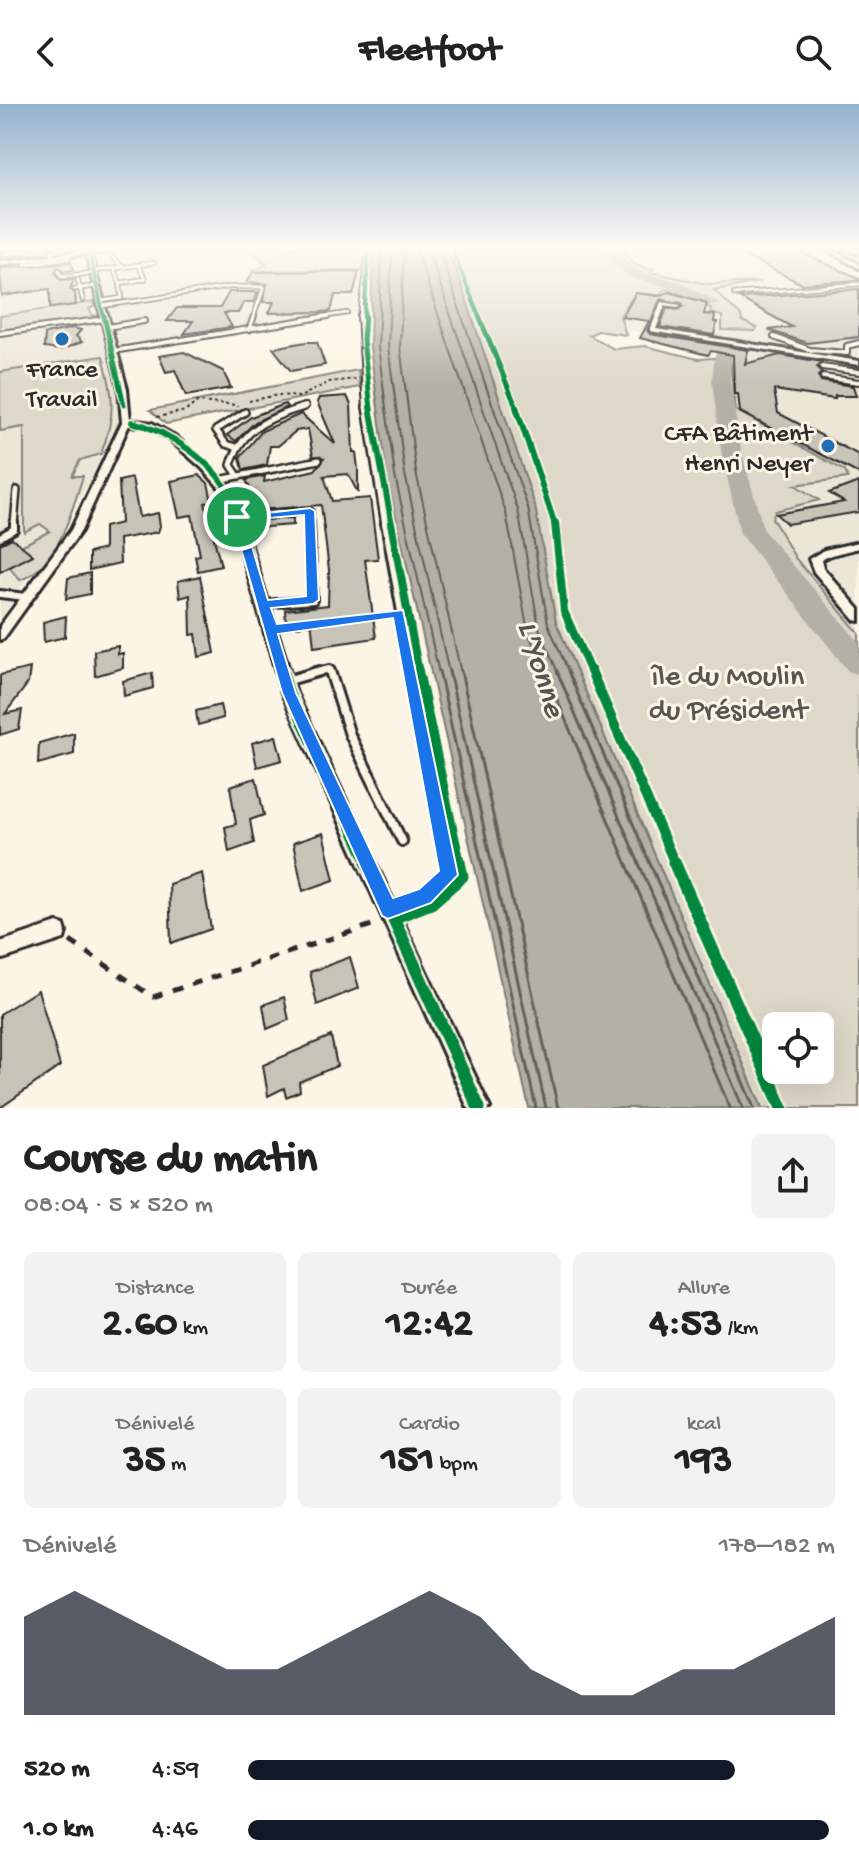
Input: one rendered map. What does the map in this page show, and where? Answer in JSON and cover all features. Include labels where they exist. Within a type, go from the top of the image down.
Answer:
[{"type":"street","points":[[2,631],[76,531],[133,422],[99,294]]},
{"type":"street","points":[[678,305],[663,303],[652,330],[859,363]]},
{"type":"street","points":[[133,422],[163,432],[219,480],[230,494],[286,681],[310,742],[479,1108]]},
{"type":"street","points":[[859,545],[818,556],[815,564],[859,617]]},
{"type":"street","points":[[0,951],[57,932]]},
{"type":"lane","points":[[82,294],[83,301]]},
{"type":"lane","points":[[101,304],[122,298],[121,294]]},
{"type":"lane","points":[[101,304],[178,294]]},
{"type":"lane","points":[[249,330],[262,294]]},
{"type":"lane","points":[[362,294],[362,379],[399,613],[449,875],[425,896],[390,913]]},
{"type":"lane","points":[[113,351],[347,313]]},
{"type":"lane","points":[[0,333],[144,321]]},
{"type":"lane","points":[[774,337],[786,344],[837,353],[847,353],[847,346],[859,343]]},
{"type":"lane","points":[[822,367],[859,372]]},
{"type":"lane","points":[[823,377],[859,382]]},
{"type":"lane","points":[[237,474],[231,465],[243,435],[265,421],[306,406]]},
{"type":"lane","points":[[236,447],[226,444],[216,430],[245,412]]},
{"type":"lane","points":[[219,480],[319,460]]},
{"type":"lane","points":[[0,537],[14,529],[17,490]]},
{"type":"lane","points":[[237,517],[310,511],[313,600],[264,604]]},
{"type":"lane","points":[[0,594],[26,597]]},
{"type":"lane","points":[[286,681],[329,669],[350,735],[402,841]]},
{"type":"path","points":[[133,422],[186,411],[197,402],[236,405],[278,395],[300,397],[329,382],[362,379]]},
{"type":"path","points":[[272,630],[399,613]]},
{"type":"path","points":[[57,932],[153,997],[390,913]]},
{"type":"shaded area","points":[[0,294],[359,294],[357,313],[117,349],[120,435],[0,620]]},
{"type":"shaded area","points":[[638,294],[859,294],[859,648],[773,540],[720,392],[720,345],[605,326]]},
{"type":"green space","name":"île du Moulin du Président","points":[[463,294],[634,294],[620,316],[626,335],[598,331],[589,335],[614,349],[645,346],[698,359],[730,357],[735,410],[845,471],[848,478],[795,485],[819,500],[775,511],[772,518],[796,559],[859,633],[859,1108],[762,1108],[556,622]]},
{"type":"green space","name":"île du Moulin du Président","points":[[681,294],[718,294],[741,316],[742,321],[757,328],[755,331],[722,330],[722,316],[710,313],[711,308],[702,306],[697,299]]},
{"type":"green space","points":[[93,302],[95,306],[89,309],[92,315],[98,316],[94,318],[0,332],[0,316]]},
{"type":"green space","points":[[103,356],[112,405],[101,454],[80,460],[72,476],[83,476],[62,536],[44,563],[20,580],[9,567],[32,555],[21,546],[50,531],[40,524],[24,532],[24,427],[0,431],[0,372]]},
{"type":"green space","points":[[358,370],[360,387],[166,424],[150,410]]},
{"type":"water","points":[[372,294],[464,294],[535,506],[556,622],[762,1108],[529,1108],[387,477],[370,347]]},
{"type":"building","points":[[50,294],[75,294],[76,305],[50,308]]},
{"type":"building","points":[[228,294],[257,294],[254,302],[244,302],[238,313],[224,313],[232,327],[184,334],[193,321],[167,321],[177,308],[220,308]]},
{"type":"building","points":[[265,294],[353,294],[335,295],[331,311],[321,312],[269,313],[274,302],[263,302]]},
{"type":"building","points":[[636,294],[675,294],[707,303],[704,314],[715,315],[714,322],[717,322],[714,335],[660,327],[667,308],[678,310],[684,306],[661,299],[647,330],[650,334],[748,350],[745,364],[780,355],[822,362],[817,367],[822,372],[818,376],[821,381],[853,386],[856,396],[835,396],[835,399],[774,390],[778,413],[859,455],[859,474],[740,412],[738,394],[734,394],[733,355],[711,351],[708,355],[640,338],[649,321],[622,317]]},
{"type":"building","points":[[859,294],[859,337],[807,343],[768,330],[792,327],[739,298]]},
{"type":"building","name":"France Travail","points":[[73,328],[81,330],[76,336],[82,342],[60,350],[44,348],[45,334]]},
{"type":"building","points":[[317,342],[325,365],[291,371],[273,348]]},
{"type":"building","points":[[184,352],[223,371],[231,388],[186,396],[175,370],[166,372],[159,356]]},
{"type":"building","points":[[347,396],[351,405],[358,493],[348,474],[324,476],[332,501],[370,498],[378,559],[365,560],[376,638],[314,647],[311,619],[286,622],[285,610],[328,605],[329,570],[321,505],[246,511],[245,507],[257,504],[246,480],[265,476],[264,482],[315,470],[324,458],[313,456],[308,429],[296,431],[278,446],[270,446],[267,465],[243,470],[240,457],[262,431],[301,414],[335,444],[317,402],[319,398]]},
{"type":"building","points":[[285,404],[287,407],[255,422],[236,441],[227,435],[251,417]]},
{"type":"building","points":[[199,475],[208,483],[212,501],[205,503],[221,566],[198,571],[195,556],[200,555],[192,515],[179,517],[171,481]]},
{"type":"building","points":[[132,478],[139,517],[158,513],[158,532],[119,539],[120,563],[89,570],[89,553],[104,549],[104,527],[121,523],[119,481]]},
{"type":"building","points":[[859,482],[859,512],[787,524],[776,514],[844,502],[829,493]]},
{"type":"building","points":[[293,518],[293,525],[252,528],[250,521]]},
{"type":"building","points":[[12,538],[33,555],[0,572],[0,544]]},
{"type":"building","points":[[90,573],[90,594],[66,599],[68,578]]},
{"type":"building","points":[[200,576],[215,653],[199,657],[196,634],[191,635],[190,595],[180,598],[178,581]]},
{"type":"building","points":[[66,616],[65,637],[44,642],[43,622]]},
{"type":"building","points":[[118,646],[118,654],[123,653],[123,668],[95,676],[94,651]]},
{"type":"building","points":[[30,668],[28,683],[5,714],[22,710],[19,729],[0,735],[0,675]]},
{"type":"building","points":[[152,673],[153,688],[124,696],[123,681]]},
{"type":"building","points":[[220,705],[223,718],[198,725],[196,711]]},
{"type":"building","points":[[74,733],[74,754],[38,764],[39,743]]},
{"type":"building","points":[[276,736],[282,760],[257,767],[252,743]]},
{"type":"building","points":[[256,778],[264,815],[250,820],[254,843],[229,852],[225,827],[236,824],[230,786]]},
{"type":"building","points":[[323,833],[334,880],[303,891],[293,843]]},
{"type":"building","points":[[202,873],[211,929],[171,943],[169,884]]},
{"type":"building","points":[[350,957],[359,988],[317,1005],[310,972]]},
{"type":"building","points":[[38,990],[60,1066],[0,1108],[0,1014]]},
{"type":"building","points":[[284,997],[289,1020],[267,1029],[263,1005]]},
{"type":"building","points":[[331,1036],[337,1066],[299,1082],[300,1091],[286,1097],[284,1088],[268,1096],[263,1065]]},
{"type":"waterway","points":[[694,294],[713,303]]},
{"type":"waterway","name":"L'Yonne","points":[[723,354],[721,381],[731,450],[752,533],[859,663]]},
{"type":"cycle path","points":[[99,294],[124,405]]},
{"type":"cycle path","points":[[366,294],[363,340],[368,393],[417,665],[462,876],[431,903],[393,918],[479,1108]]},
{"type":"cycle path","points":[[470,294],[519,414],[555,521],[564,611],[782,1108]]},
{"type":"cycle path","points":[[132,422],[160,431],[187,449],[230,494],[289,693],[384,899]]},
{"type":"place","name":"France Travail","points":[[62,339]]},
{"type":"place","name":"CFA Bâtiment Henri Neyer","points":[[828,446]]},
{"type":"route","points":[[310,511],[313,600],[264,604],[272,630],[399,613],[449,875],[425,896],[388,909],[289,693],[237,517],[310,511]]}]
